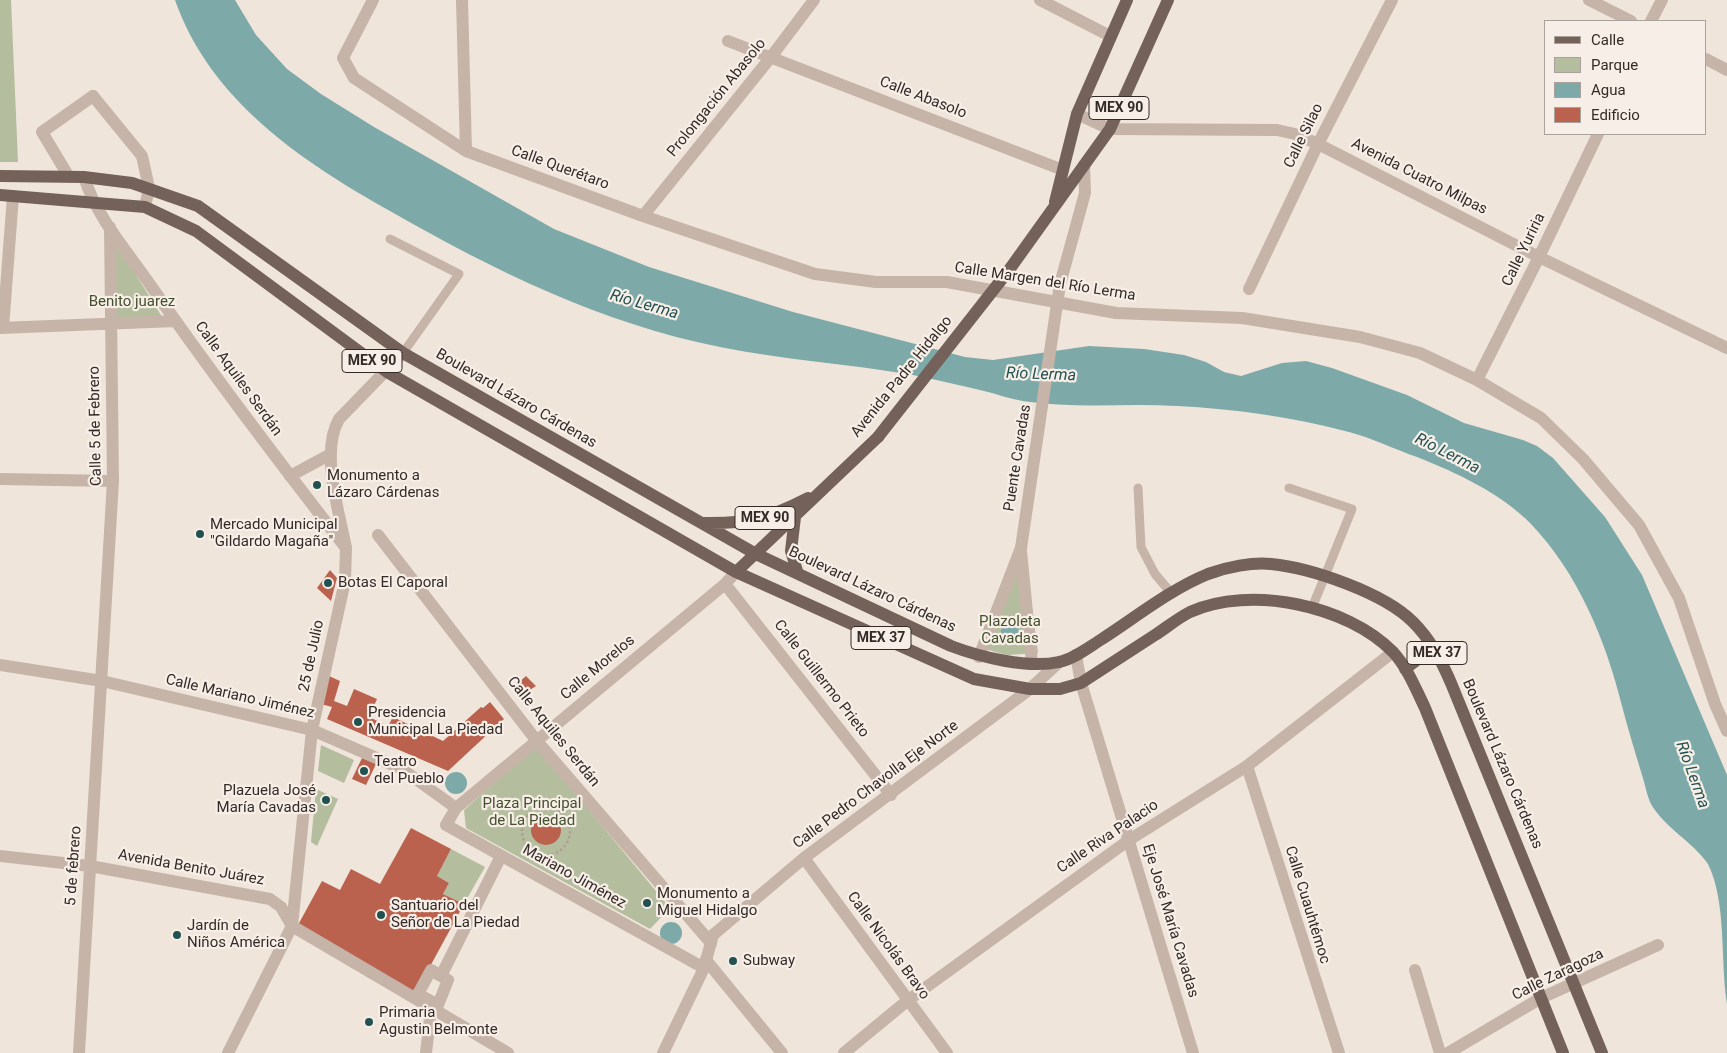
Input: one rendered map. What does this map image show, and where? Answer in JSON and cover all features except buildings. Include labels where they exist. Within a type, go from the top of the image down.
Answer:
[{"type":"main road","name":"Avenida Padre Hidalgo","points":[[1054,207],[1077,114],[1127,0]]},
{"type":"main road","name":"Avenida Padre Hidalgo","points":[[736,572],[878,437],[1009,270],[1110,129],[1168,0]]},
{"type":"main road","name":"Boulevard Lázaro Cárdenas","points":[[0,176],[84,177],[132,183],[198,206],[403,354],[756,554],[951,646],[979,657],[1032,663],[1059,662],[1076,655],[1172,594],[1208,574],[1240,566],[1271,564],[1324,576],[1392,606],[1413,622],[1434,647],[1451,682],[1576,984],[1602,1053]]},
{"type":"main road","name":"MEX 90","points":[[0,195],[92,201],[145,207],[196,231],[387,372],[736,572]]},
{"type":"main road","name":"MEX 90","points":[[702,523],[735,524],[757,520],[778,514],[822,491]]},
{"type":"main road","points":[[794,517],[791,551],[798,574]]},
{"type":"main road","name":"MEX 37","points":[[736,572],[974,679],[1030,689],[1060,689],[1081,683],[1190,612],[1219,603],[1247,598],[1279,600],[1312,608],[1369,633],[1393,652],[1405,669],[1425,708],[1563,1053]]},
{"type":"main road","points":[[1405,669],[1434,647]]},
{"type":"street","name":"Calle Querétaro","points":[[372,0],[343,58],[354,78],[466,150],[643,216]]},
{"type":"street","points":[[462,0],[466,150]]},
{"type":"street","name":"Prolongación Abasolo","points":[[643,216],[771,57],[814,0]]},
{"type":"street","points":[[1040,0],[1110,36]]},
{"type":"street","name":"Calle Silao","points":[[1249,289],[1318,144],[1392,0]]},
{"type":"street","points":[[1589,0],[1630,20]]},
{"type":"street","points":[[1652,20],[1662,0]]},
{"type":"street","name":"Calle Abasolo","points":[[728,41],[1063,170]]},
{"type":"street","points":[[1707,60],[1727,70]]},
{"type":"street","points":[[69,177],[42,132],[93,96],[142,156],[149,188],[145,207]]},
{"type":"street","name":"Avenida Cuatro Milpas","points":[[1077,114],[1110,129],[1277,130],[1295,134],[1539,257],[1727,348]]},
{"type":"street","name":"Calle Yuriria","points":[[1477,380],[1598,135]]},
{"type":"street","name":"Puente Cavadas","points":[[1021,548],[1060,284],[1085,193],[1084,166]]},
{"type":"street","points":[[84,177],[92,201],[110,227]]},
{"type":"street","points":[[13,196],[1,328],[176,322]]},
{"type":"street","name":"Calle Margen del Río Lerma","points":[[643,216],[815,274],[876,282],[947,282],[1116,313],[1242,318],[1262,321],[1360,337],[1420,353],[1477,380],[1541,418],[1584,459],[1639,526],[1679,598],[1715,704],[1727,731]]},
{"type":"street","name":"Calle Aquiles Serdán","points":[[110,227],[176,322],[346,548]]},
{"type":"street","name":"Calle 5 de Febrero","points":[[102,681],[113,481],[110,227]]},
{"type":"street","name":"25 de Julio","points":[[292,926],[312,730],[344,581],[346,548],[329,454],[332,431],[339,419],[403,354]]},
{"type":"street","points":[[290,476],[329,454]]},
{"type":"street","points":[[0,480],[113,481]]},
{"type":"street","name":"Calle Aquiles Serdán","points":[[378,535],[536,740],[712,939]]},
{"type":"street","points":[[979,657],[1021,548]]},
{"type":"street","points":[[1021,548],[1032,663]]},
{"type":"street","name":"Calle Morelos","points":[[456,808],[726,584],[736,572]]},
{"type":"street","name":"Calle Guillermo Prieto","points":[[726,584],[891,795]]},
{"type":"street","name":"Calle Riva Palacio","points":[[844,1053],[908,1001],[1129,840],[1247,766],[1393,652]]},
{"type":"street","name":"Eje José María Cavadas","points":[[1076,655],[1081,683],[1193,1053]]},
{"type":"street","name":"Calle Pedro Chavolla Eje Norte","points":[[712,939],[804,858],[891,795],[1030,689],[1059,662]]},
{"type":"street","name":"Calle Mariano Jiménez","points":[[0,665],[102,681],[312,730],[402,770],[456,808]]},
{"type":"street","name":"5 de febrero","points":[[78,1053],[102,681]]},
{"type":"street","name":"Calle Cuauhtémoc","points":[[1247,766],[1339,1053]]},
{"type":"street","name":"Mariano Jiménez","points":[[456,808],[446,825],[705,964]]},
{"type":"street","name":"Avenida Benito Juárez","points":[[0,856],[90,866],[270,898],[281,907],[292,926],[428,1004],[508,1053]]},
{"type":"street","points":[[426,1053],[428,1004],[418,994],[431,970],[441,976],[501,856]]},
{"type":"street","name":"Calle Nicolás Bravo","points":[[804,858],[947,1053]]},
{"type":"street","points":[[228,1053],[292,926]]},
{"type":"street","points":[[663,1053],[705,964],[712,939]]},
{"type":"street","name":"Calle Zaragoza","points":[[1448,1053],[1541,998],[1576,984],[1658,945]]},
{"type":"street","points":[[705,964],[782,1053]]},
{"type":"street","points":[[1415,970],[1440,1053]]},
{"type":"lane","points":[[390,239],[458,274],[403,354]]},
{"type":"lane","points":[[1138,488],[1141,547],[1155,574],[1172,594]]},
{"type":"lane","points":[[1289,488],[1352,509],[1312,608]]},
{"type":"path","points":[[544,806],[553,807],[566,816],[571,831],[570,838],[560,851],[545,855],[537,853],[525,843],[522,827],[529,812],[544,806]]},
{"type":"green space","points":[[0,0],[11,0],[18,162],[0,162]]},
{"type":"green space","name":"Benito juarez","points":[[115,241],[164,320],[114,319]]},
{"type":"green space","name":"Plazoleta Cavadas","points":[[1022,529],[1038,653],[1007,655],[977,647]]},
{"type":"green space","points":[[321,745],[354,760],[344,783],[318,771]]},
{"type":"green space","name":"Plaza Principal de La Piedad","points":[[536,746],[670,908],[650,929],[466,828],[464,810]]},
{"type":"green space","points":[[316,789],[338,799],[317,846],[311,842]]},
{"type":"green space","points":[[451,849],[485,867],[464,904],[443,894],[449,883],[437,876]]},
{"type":"water","name":"Río Lerma","points":[[175,0],[235,0],[256,35],[287,69],[321,94],[374,127],[554,229],[649,267],[793,312],[965,357],[993,360],[1089,346],[1144,349],[1184,355],[1206,362],[1224,372],[1241,376],[1282,363],[1306,361],[1332,368],[1407,395],[1464,423],[1523,440],[1537,446],[1553,458],[1605,517],[1642,575],[1727,775],[1727,1004],[1721,914],[1714,879],[1708,864],[1657,813],[1651,804],[1608,657],[1599,633],[1576,586],[1548,543],[1531,524],[1492,493],[1447,470],[1375,440],[1307,422],[1264,414],[1199,407],[1061,405],[1023,401],[913,375],[720,347],[676,337],[591,309],[509,274],[429,233],[357,192],[292,149],[235,98],[211,68],[191,36]]},
{"type":"water","points":[[1010,622],[1016,625],[1019,631],[1016,637],[1010,640],[1004,637],[1001,631],[1004,625]]},
{"type":"water","points":[[456,772],[464,775],[467,783],[464,791],[456,794],[448,791],[445,783],[448,775]]},
{"type":"water","points":[[671,922],[679,925],[682,933],[679,941],[671,944],[663,941],[660,933],[663,925]]},
{"type":"place","name":"Monumento a Lázaro Cárdenas","points":[[317,485]]},
{"type":"place","name":"Mercado Municipal \"Gildardo Magaña\"","points":[[200,534]]},
{"type":"place","name":"Botas El Caporal","points":[[328,583]]},
{"type":"place","name":"Presidencia Municipal La Piedad","points":[[358,722]]},
{"type":"place","name":"Teatro del Pueblo","points":[[364,771]]},
{"type":"place","name":"Plazuela José María Cavadas","points":[[326,800]]},
{"type":"place","name":"Monumento a Miguel Hidalgo","points":[[647,903]]},
{"type":"place","name":"Santuario del Señor de La Piedad","points":[[381,915]]},
{"type":"place","name":"Jardín de Niños América","points":[[177,935]]},
{"type":"place","name":"Subway","points":[[733,961]]},
{"type":"place","name":"Primaria Agustin Belmonte","points":[[369,1022]]}]
